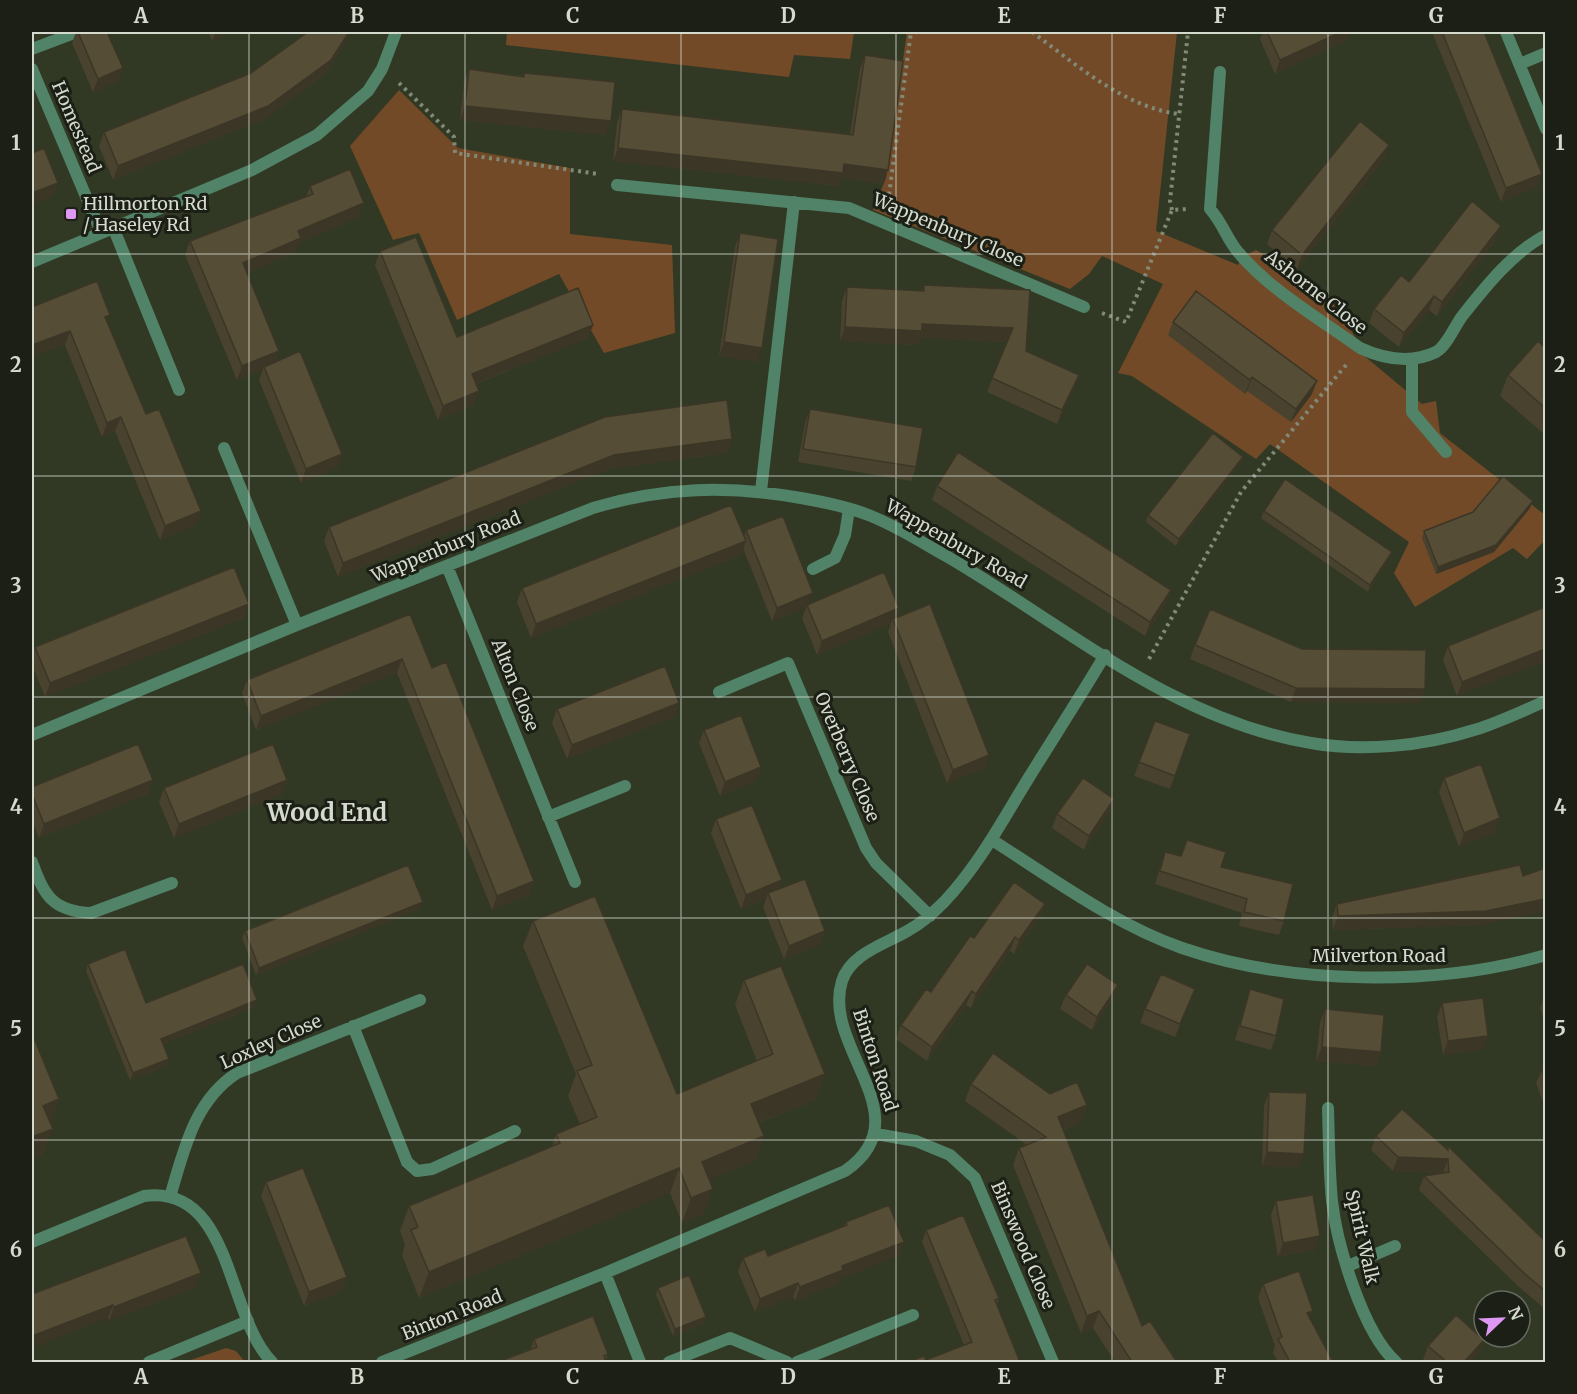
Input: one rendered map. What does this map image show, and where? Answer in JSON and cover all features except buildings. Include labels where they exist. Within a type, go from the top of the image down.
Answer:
[{"type":"street","points":[[32,49],[77,32]]},
{"type":"street","points":[[32,262],[287,153],[342,116],[368,91],[382,69],[396,32]]},
{"type":"street","points":[[1506,32],[1545,129]]},
{"type":"street","points":[[1520,64],[1545,54]]},
{"type":"street","name":"Homestead","points":[[32,69],[101,232]]},
{"type":"street","points":[[1210,209],[1220,72]]},
{"type":"street","name":"Wappenbury Close","points":[[617,185],[849,208],[1084,307]]},
{"type":"street","points":[[761,491],[794,202]]},
{"type":"street","name":"Ashorne Close","points":[[1210,209],[1222,222],[1237,252],[1275,286],[1360,348],[1375,355],[1412,361]]},
{"type":"street","points":[[113,227],[179,390]]},
{"type":"street","points":[[1446,452],[1412,412],[1412,361],[1438,351],[1462,316],[1527,244],[1545,234]]},
{"type":"street","points":[[224,448],[297,625]]},
{"type":"street","name":"Wappenbury Road","points":[[32,735],[297,625],[593,508],[629,497],[673,490],[718,488],[761,491],[869,515],[902,531],[1186,704],[1250,729],[1312,744],[1365,746],[1412,744],[1474,731],[1545,701]]},
{"type":"street","points":[[813,568],[835,558],[845,535],[849,509]]},
{"type":"street","name":"Alton Close","points":[[447,566],[575,882]]},
{"type":"street","name":"Binton Road","points":[[382,1362],[605,1273],[845,1171],[860,1161],[871,1146],[876,1134],[877,1122],[873,1104],[838,1010],[842,980],[860,956],[909,930],[930,915],[969,872],[992,840],[1105,656]]},
{"type":"street","name":"Overberry Close","points":[[719,692],[788,663],[866,848],[876,863],[930,915]]},
{"type":"street","points":[[548,817],[625,786]]},
{"type":"street","name":"Milverton Road","points":[[992,840],[1089,902],[1134,925],[1180,947],[1238,963],[1306,975],[1353,976],[1455,973],[1509,966],[1545,956]]},
{"type":"street","points":[[32,862],[43,892],[58,906],[79,912],[91,913],[172,883]]},
{"type":"street","name":"Loxley Close","points":[[170,1197],[197,1115],[218,1085],[237,1073],[420,1000]]},
{"type":"street","points":[[353,1026],[407,1162],[417,1171],[432,1169],[515,1131]]},
{"type":"street","name":"Spirit Walk","points":[[1328,1108],[1332,1203],[1347,1266],[1363,1312],[1389,1356],[1396,1362]]},
{"type":"street","name":"Binswood Close","points":[[876,1134],[916,1141],[950,1155],[975,1178],[1053,1362]]},
{"type":"street","points":[[32,1242],[144,1196],[160,1194],[170,1197],[199,1213],[212,1229],[262,1353],[272,1362]]},
{"type":"street","points":[[1347,1266],[1395,1246]]},
{"type":"street","points":[[605,1273],[640,1362]]},
{"type":"street","points":[[797,1362],[913,1316]]},
{"type":"street","points":[[149,1362],[248,1321]]},
{"type":"street","points":[[669,1362],[730,1338],[787,1362]]},
{"type":"path","points":[[883,223],[891,190],[911,32]]},
{"type":"path","points":[[1032,32],[1113,91],[1160,112],[1178,114]]},
{"type":"path","points":[[1084,307],[1126,322],[1172,210],[1170,201],[1188,32]]},
{"type":"path","points":[[382,69],[402,84],[454,137],[455,153],[599,174],[617,185]]},
{"type":"path","points":[[1172,210],[1210,209]]},
{"type":"path","points":[[1139,676],[1241,492],[1360,348]]},
{"type":"shaded area","points":[[507,32],[854,32],[850,59],[794,55],[789,77],[506,45]]},
{"type":"shaded area","points":[[907,32],[1177,32],[1156,231],[1238,265],[1242,257],[1256,250],[1305,276],[1330,299],[1354,335],[1362,354],[1422,404],[1436,401],[1440,433],[1545,515],[1545,540],[1527,559],[1513,548],[1415,607],[1394,573],[1409,542],[1270,444],[1256,459],[1132,376],[1118,373],[1163,284],[1102,256],[1089,274],[1070,289],[873,210],[886,178]]},
{"type":"shaded area","points":[[399,90],[458,148],[570,168],[570,234],[672,245],[675,333],[604,353],[559,274],[457,320],[419,233],[393,240],[350,146]]},
{"type":"shaded area","points":[[226,1348],[236,1351],[245,1362],[185,1362]]},
{"type":"place","name":"Hillmorton Rd / Haseley Rd","points":[[71,214]]},
{"type":"district","name":"Wood End","points":[[327,813]]}]
